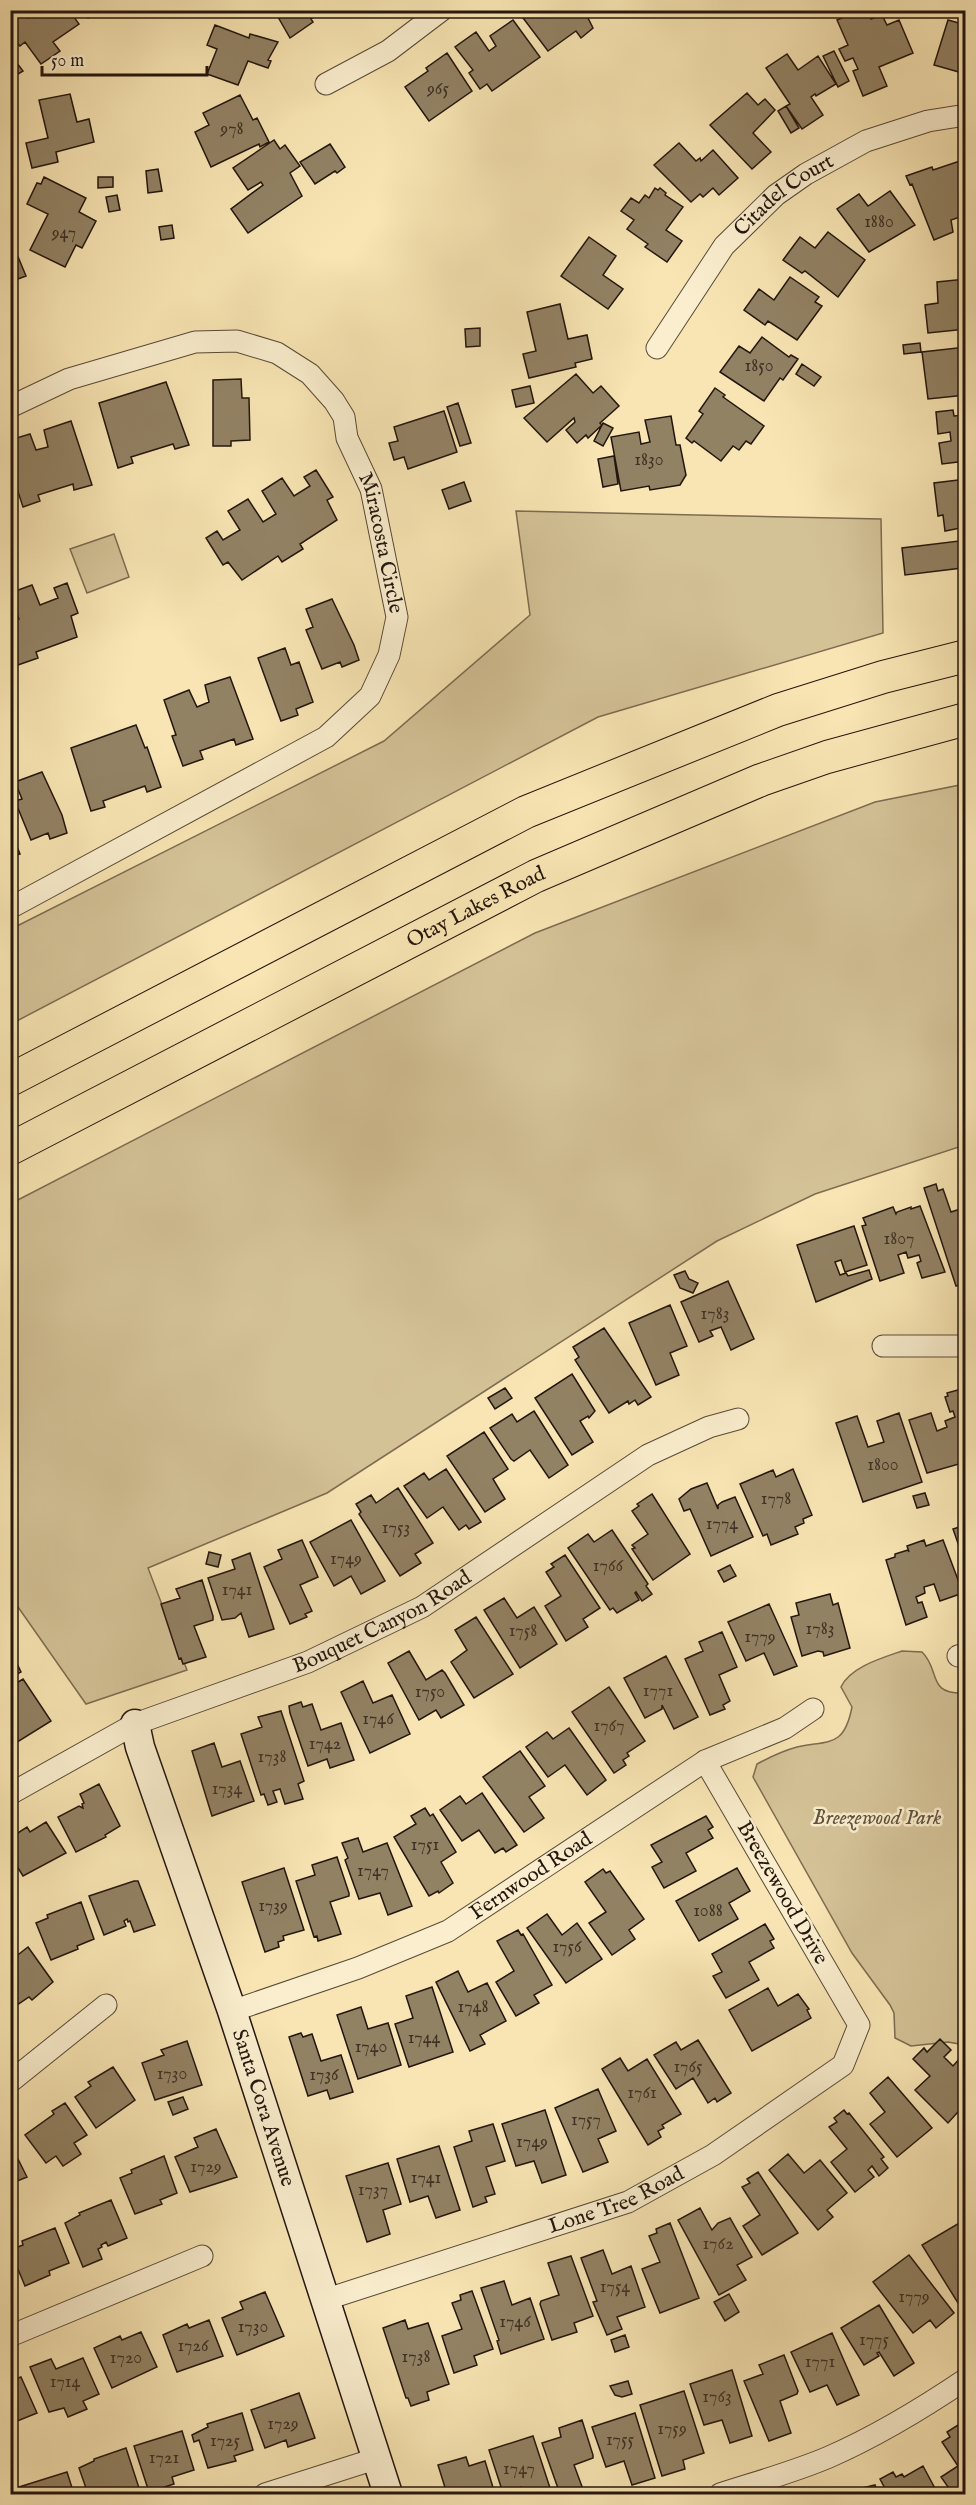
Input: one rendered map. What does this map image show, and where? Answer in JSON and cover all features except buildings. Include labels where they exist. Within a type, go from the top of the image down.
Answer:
[{"type":"main road","points":[[10,1080],[526,812],[778,710],[884,676],[966,656]]},
{"type":"main road","name":"Otay Lakes Road","points":[[10,1149],[536,876],[761,780],[827,757],[966,719]]},
{"type":"street","points":[[326,84],[388,51],[442,10]]},
{"type":"street","name":"Citadel Court","points":[[657,348],[724,246],[776,195],[806,174],[866,141],[928,121],[966,115]]},
{"type":"street","name":"Miracosta Circle","points":[[10,407],[69,379],[195,342],[237,341],[277,353],[310,374],[334,401],[344,417],[347,438],[371,489],[397,617],[388,655],[370,696],[326,737],[10,908]]},
{"type":"street","points":[[883,1346],[966,1346]]},
{"type":"street","name":"Bouquet Canyon Road","points":[[10,1794],[135,1724],[308,1662],[422,1607],[648,1455],[709,1427],[738,1419]]},
{"type":"street","name":"Fernwood Road","points":[[231,2011],[358,1968],[448,1931],[705,1761],[785,1728],[813,1709]]},
{"type":"street","name":"Santa Cora Avenue","points":[[135,1724],[140,1747],[231,2011],[388,2494]]},
{"type":"street","name":"Breezewood Drive","points":[[705,1761],[859,2025]]},
{"type":"street","points":[[10,2082],[106,2005]]},
{"type":"street","name":"Lone Tree Road","points":[[324,2300],[627,2202],[713,2155],[843,2065],[859,2025]]},
{"type":"street","points":[[10,2336],[202,2256]]},
{"type":"street","points":[[720,2494],[810,2465],[841,2452],[917,2413],[966,2379]]},
{"type":"street","points":[[265,2494],[375,2459]]},
{"type":"green space","points":[[516,511],[881,519],[883,633],[598,717],[11,1024],[11,929],[384,741],[530,615]]},
{"type":"green space","points":[[114,534],[129,577],[87,593],[70,549]]},
{"type":"green space","points":[[965,784],[965,1145],[815,1194],[717,1241],[327,1493],[148,1568],[187,1670],[86,1704],[11,1597],[10,1204],[535,933],[875,802]]},
{"type":"green space","name":"Breezewood Park","points":[[902,1651],[922,1652],[928,1659],[939,1686],[953,1693],[965,1693],[965,2045],[948,2042],[911,2046],[895,2038],[894,2013],[890,2005],[852,1953],[753,1777],[757,1764],[771,1757],[786,1750],[834,1740],[840,1736],[845,1730],[852,1707],[841,1687],[845,1680],[867,1664]]}]
